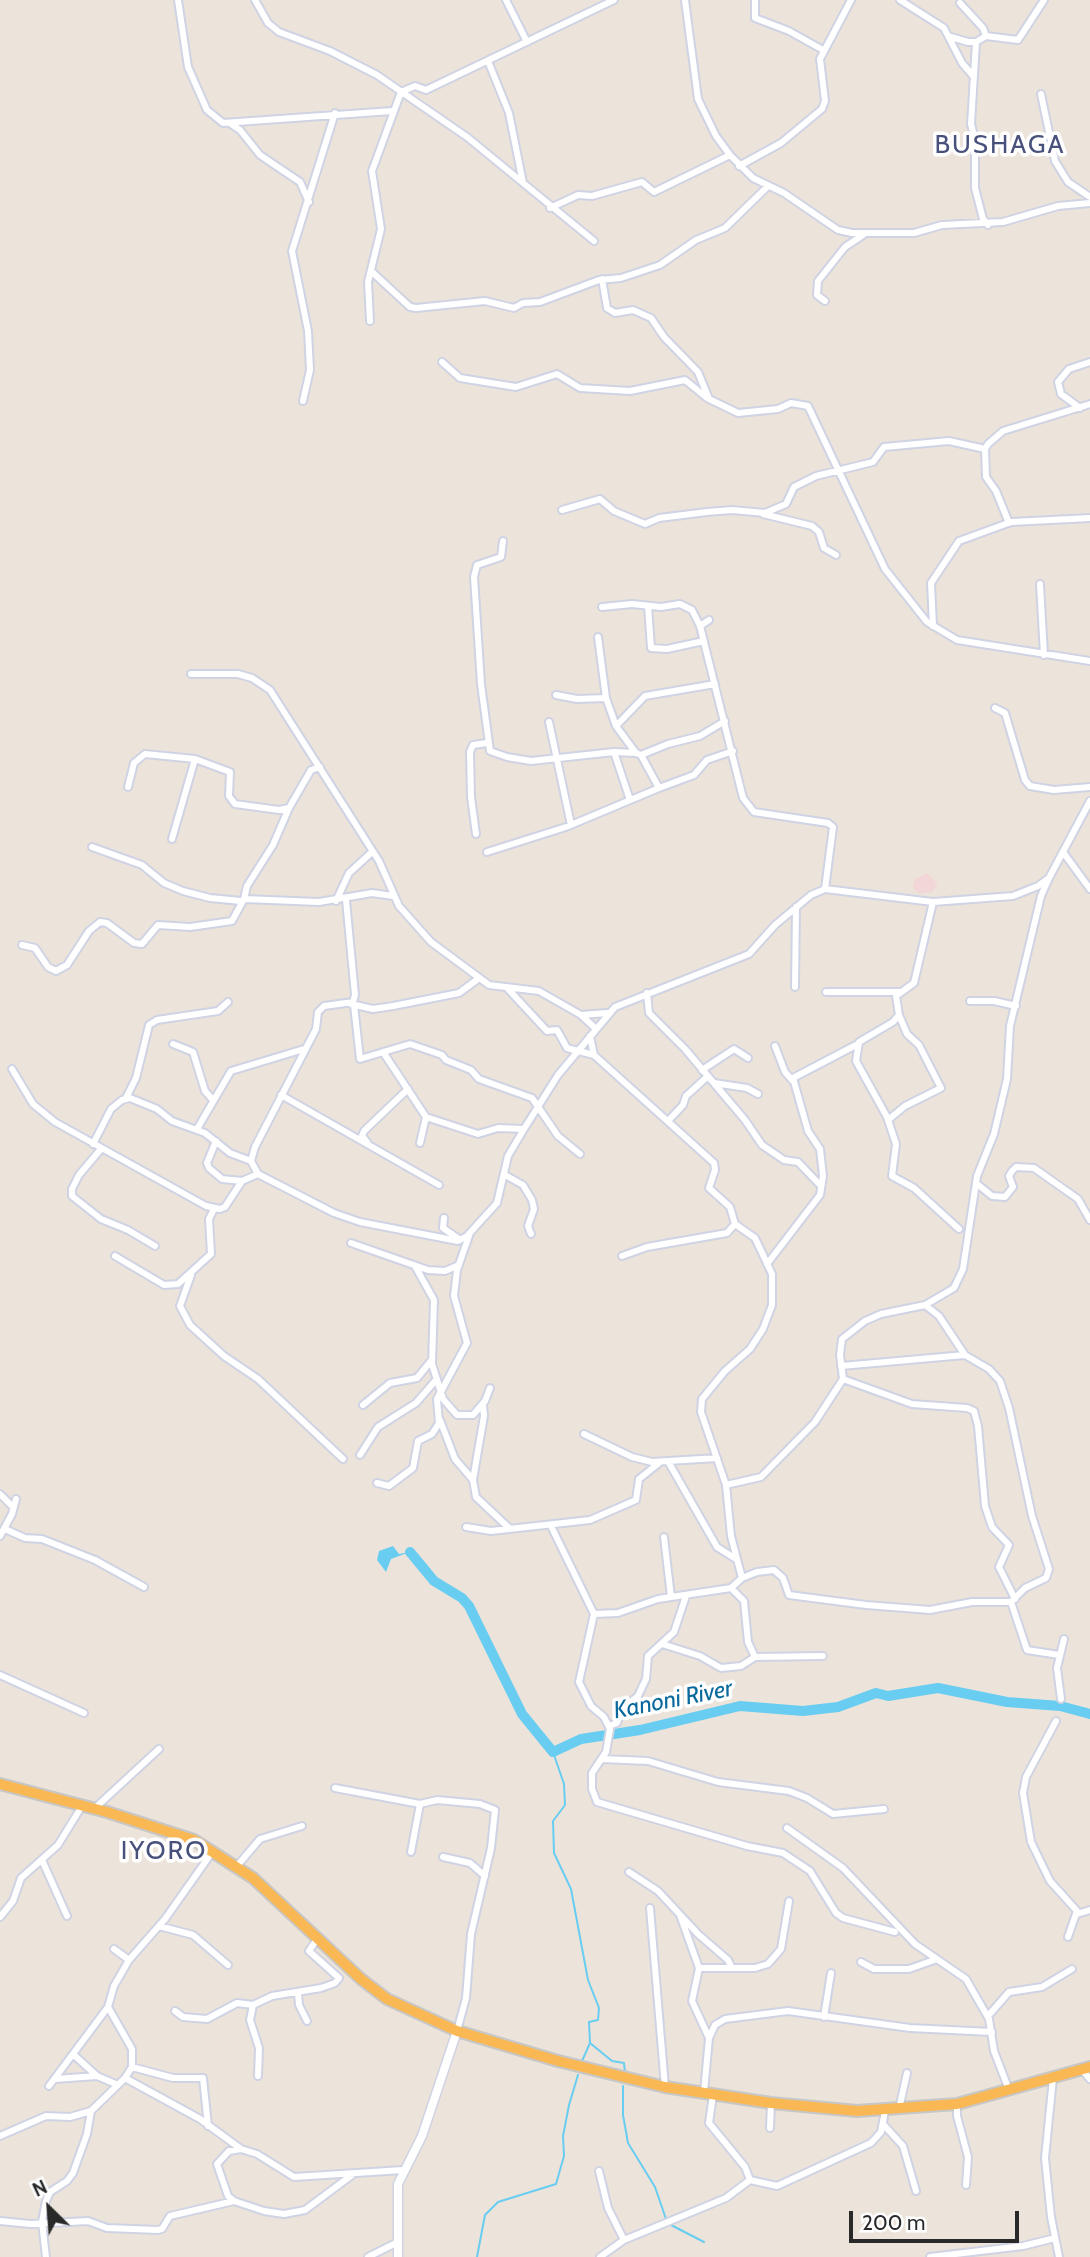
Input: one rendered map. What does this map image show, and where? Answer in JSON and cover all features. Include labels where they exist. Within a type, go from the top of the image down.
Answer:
[{"type":"highway","points":[[0,1784],[181,1835],[213,1851],[253,1878],[317,1939],[387,1999],[457,2031],[558,2061],[665,2087],[771,2103],[885,2111],[957,2104],[1086,2068]]},
{"type":"street","points":[[178,0],[184,55],[200,98],[216,120],[240,130],[260,155],[300,182],[309,202]]},
{"type":"street","points":[[256,0],[268,23],[279,32],[350,60],[401,92],[467,137],[594,242]]},
{"type":"street","points":[[506,0],[527,42]]},
{"type":"street","points":[[370,321],[368,282],[381,229],[372,171],[401,92],[415,86],[426,90],[614,0]]},
{"type":"street","points":[[685,0],[701,107],[730,155],[739,166],[838,230],[908,234],[942,225],[988,225],[1058,206],[1090,203]]},
{"type":"street","points":[[755,0],[755,18],[789,31],[823,50]]},
{"type":"street","points":[[739,166],[781,143],[822,109],[825,101],[819,65],[823,50],[851,0]]},
{"type":"street","points":[[900,0],[939,23],[951,37],[962,64],[974,77]]},
{"type":"street","points":[[951,37],[976,42],[986,36],[1012,42],[1018,40],[1044,0]]},
{"type":"street","points":[[960,4],[978,22],[986,36]]},
{"type":"street","points":[[976,42],[971,124],[975,140],[975,188],[983,219],[988,225]]},
{"type":"street","points":[[488,61],[509,113],[523,184]]},
{"type":"street","points":[[1041,94],[1055,161],[1068,182],[1090,197]]},
{"type":"street","points":[[229,124],[335,113],[392,111]]},
{"type":"street","points":[[303,401],[310,370],[308,331],[292,251],[335,113]]},
{"type":"street","points":[[550,208],[578,195],[592,196],[642,182],[654,192],[730,155]]},
{"type":"street","points":[[371,271],[410,307],[489,301],[514,308],[523,303],[540,302],[602,279],[621,278],[660,265],[696,240],[724,228],[768,186]]},
{"type":"street","points":[[825,301],[817,295],[818,281],[845,247],[864,233]]},
{"type":"street","points":[[602,279],[607,308],[615,313],[633,310],[651,318],[664,337],[698,372],[709,399]]},
{"type":"street","points":[[442,362],[460,378],[516,387],[556,374],[580,388],[630,391],[685,380],[709,399],[738,413],[778,409],[791,403],[808,405],[885,569],[933,626],[957,640],[1090,661]]},
{"type":"street","points":[[1080,408],[1061,394],[1058,382],[1069,369],[1090,362]]},
{"type":"street","points":[[1009,523],[996,491],[986,477],[985,449],[1003,431],[1090,404]]},
{"type":"street","points":[[761,513],[786,504],[794,486],[816,476],[873,462],[881,449],[888,446],[949,441],[985,449]]},
{"type":"street","points":[[562,510],[600,499],[614,511],[645,524],[659,518],[707,512],[732,510],[761,513],[812,526],[819,532],[824,548],[836,555]]},
{"type":"street","points":[[933,626],[931,583],[954,546],[972,535],[1009,523],[1090,518]]},
{"type":"street","points":[[503,541],[501,557],[477,565],[474,576],[487,743],[490,751],[531,761],[614,752],[639,754],[699,736],[725,721]]},
{"type":"street","points":[[1041,584],[1044,655]]},
{"type":"street","points":[[602,607],[685,605],[692,610],[700,626],[743,798],[749,809],[828,823],[833,827],[825,889]]},
{"type":"street","points":[[648,606],[651,648],[667,649],[704,641]]},
{"type":"street","points":[[700,626],[709,620]]},
{"type":"street","points":[[598,637],[606,698],[616,726],[639,754],[659,788]]},
{"type":"street","points":[[191,674],[218,673],[252,678],[270,690],[385,872],[393,896],[427,938],[458,959],[478,979],[508,989],[539,991],[596,1028]]},
{"type":"street","points":[[616,726],[645,696],[715,684]]},
{"type":"street","points":[[556,695],[577,699],[606,698]]},
{"type":"street","points":[[995,708],[1004,713],[1025,780],[1030,786],[1054,790],[1090,787]]},
{"type":"street","points":[[549,722],[571,825]]},
{"type":"street","points":[[476,834],[471,797],[470,752],[473,744],[487,743]]},
{"type":"street","points":[[487,852],[571,825],[694,775],[707,760],[733,751]]},
{"type":"street","points":[[614,752],[630,800]]},
{"type":"street","points":[[22,945],[35,948],[48,967],[56,971],[67,965],[97,923],[107,923],[134,943],[142,944],[158,925],[190,927],[232,921],[247,886],[273,845],[289,808],[311,769],[311,753]]},
{"type":"street","points":[[128,787],[134,763],[145,754],[195,758],[228,769],[229,796],[236,804],[279,810],[289,808]]},
{"type":"street","points":[[172,839],[195,758]]},
{"type":"street","points":[[311,769],[320,767]]},
{"type":"street","points":[[726,1485],[761,1477],[772,1469],[815,1422],[843,1379],[840,1345],[853,1329],[881,1314],[925,1305],[945,1296],[961,1277],[976,1183],[997,1123],[1007,1079],[1007,1041],[1029,943],[1049,878],[1090,801]]},
{"type":"street","points":[[92,847],[142,865],[164,883],[210,898],[336,901],[372,892],[393,896]]},
{"type":"street","points":[[336,901],[349,873],[372,852]]},
{"type":"street","points":[[1063,852],[1090,889]]},
{"type":"street","points":[[581,1016],[607,1013],[647,993],[749,954],[796,907],[825,889],[933,902],[1013,895],[1038,886],[1049,878]]},
{"type":"street","points":[[345,900],[355,995],[352,1004],[359,1058],[410,1044],[430,1050],[468,1068],[479,1079],[529,1097],[558,1136],[580,1154]]},
{"type":"street","points":[[826,992],[899,992],[914,983],[933,902]]},
{"type":"street","points":[[795,987],[796,907]]},
{"type":"street","points":[[251,1161],[281,1095],[316,1029],[319,1010],[324,1006],[352,1004],[381,1008],[459,993],[478,979]]},
{"type":"street","points":[[508,989],[547,1031],[557,1030],[567,1048],[597,1058],[714,1163],[716,1167],[709,1188],[727,1203],[735,1224],[755,1238],[767,1264],[775,1288],[772,1305],[762,1329],[750,1349],[725,1371],[702,1399],[701,1412],[726,1485],[736,1559],[742,1578]]},
{"type":"street","points":[[888,1120],[905,1107],[941,1088],[919,1045],[907,1034],[896,1000],[899,992]]},
{"type":"street","points":[[647,993],[649,1013],[710,1079],[765,1148],[784,1160],[798,1162],[821,1186]]},
{"type":"street","points":[[970,1001],[994,1001],[1016,1006]]},
{"type":"street","points":[[93,1144],[111,1109],[126,1098],[136,1078],[149,1025],[157,1020],[218,1011],[228,1002]]},
{"type":"street","points":[[126,1098],[150,1106],[172,1121],[197,1129],[233,1155],[251,1161],[258,1174],[334,1213],[360,1222],[432,1237],[461,1240],[497,1203],[508,1156],[537,1107],[607,1013]]},
{"type":"street","points":[[792,1080],[894,1022],[899,1015]]},
{"type":"street","points":[[590,1036],[597,1058]]},
{"type":"street","points":[[173,1044],[193,1052],[205,1091],[213,1100]]},
{"type":"street","points":[[856,1045],[858,1067],[888,1120],[897,1147],[891,1168],[892,1176],[914,1188],[959,1229]]},
{"type":"street","points":[[767,1264],[816,1201],[824,1169],[820,1149],[808,1131],[792,1080],[785,1072],[775,1046]]},
{"type":"street","points":[[197,1129],[231,1071],[305,1049]]},
{"type":"street","points":[[702,1070],[734,1049],[748,1058]]},
{"type":"street","points":[[383,1052],[426,1117],[478,1134],[498,1128],[524,1129]]},
{"type":"street","points":[[12,1069],[39,1110],[173,1190],[214,1209],[220,1209],[228,1204],[242,1181]]},
{"type":"street","points":[[668,1121],[683,1105],[686,1096],[710,1079],[747,1088],[758,1094]]},
{"type":"street","points":[[373,1150],[362,1134],[408,1089]]},
{"type":"street","points":[[281,1095],[373,1150],[439,1185]]},
{"type":"street","points":[[420,1143],[426,1117]]},
{"type":"street","points":[[216,1141],[207,1163],[222,1179],[242,1181],[258,1174]]},
{"type":"street","points":[[101,1149],[79,1175],[72,1189],[72,1196],[101,1219],[128,1230],[155,1246]]},
{"type":"street","points":[[976,1183],[992,1196],[1005,1197],[1013,1187],[1009,1176],[1012,1171],[1016,1167],[1034,1168],[1078,1199],[1090,1220]]},
{"type":"street","points":[[505,1175],[523,1185],[533,1200],[534,1209],[528,1226],[531,1234]]},
{"type":"street","points":[[115,1256],[164,1285],[178,1284],[211,1254],[209,1219],[214,1209]]},
{"type":"street","points":[[444,1218],[443,1228],[461,1240]]},
{"type":"street","points":[[622,1256],[636,1249],[727,1233],[735,1224]]},
{"type":"street","points":[[470,1233],[459,1265],[454,1296],[467,1343],[436,1403],[439,1419],[455,1459],[473,1480]]},
{"type":"street","points":[[351,1243],[437,1272],[459,1265]]},
{"type":"street","points":[[415,1266],[434,1300],[433,1359],[436,1380],[448,1407],[457,1415],[473,1415],[483,1405],[490,1388]]},
{"type":"street","points":[[191,1275],[180,1306],[190,1325],[224,1356],[258,1379],[343,1459]]},
{"type":"street","points":[[594,1614],[618,1613],[640,1603],[731,1588],[742,1578],[757,1572],[774,1570],[783,1577],[789,1595],[930,1610],[972,1602],[1013,1600],[1025,1588],[1046,1578],[1048,1560],[1032,1516],[1019,1446],[1002,1385],[989,1369],[965,1355],[939,1316],[925,1305]]},
{"type":"street","points":[[841,1366],[965,1355]]},
{"type":"street","points":[[363,1405],[390,1383],[417,1378],[433,1359]]},
{"type":"street","points":[[843,1379],[912,1404],[967,1408],[974,1411],[978,1426],[985,1506],[992,1527],[1009,1545],[999,1567],[1013,1600],[1027,1650],[1059,1656]]},
{"type":"street","points":[[360,1455],[378,1427],[416,1404],[436,1380]]},
{"type":"street","points":[[483,1405],[484,1416],[473,1480],[476,1497],[508,1527]]},
{"type":"street","points":[[377,1483],[389,1486],[413,1468],[417,1443],[434,1432],[439,1419]]},
{"type":"street","points":[[584,1434],[632,1457],[659,1463],[717,1458]]},
{"type":"street","points":[[466,1527],[491,1531],[508,1527],[583,1522],[634,1502],[638,1498],[639,1479],[659,1463]]},
{"type":"street","points":[[669,1463],[717,1547],[736,1559]]},
{"type":"street","points":[[0,1494],[13,1507]]},
{"type":"street","points":[[16,1499],[3,1529],[25,1538],[42,1539],[95,1560],[145,1587]]},
{"type":"street","points":[[551,1526],[594,1614],[579,1682],[591,1706],[604,1717],[609,1726],[608,1745],[592,1773],[594,1797],[602,1806],[705,1832],[747,1846],[783,1853],[810,1871],[836,1913],[895,1932]]},
{"type":"street","points":[[664,1537],[670,1597]]},
{"type":"street","points":[[731,1588],[744,1601],[748,1642],[755,1657]]},
{"type":"street","points":[[609,1726],[617,1723],[623,1708],[638,1696],[646,1679],[648,1656],[676,1627],[686,1596]]},
{"type":"street","points":[[1061,1699],[1057,1668],[1064,1639]]},
{"type":"street","points":[[662,1644],[700,1656],[721,1668],[741,1666],[755,1657],[823,1656]]},
{"type":"street","points":[[0,1675],[84,1713]]},
{"type":"street","points":[[1056,1721],[1026,1777],[1023,1793],[1029,1839],[1050,1881],[1073,1905],[1077,1914],[1068,1937]]},
{"type":"street","points":[[94,1809],[159,1749]]},
{"type":"street","points":[[602,1759],[648,1761],[729,1784],[789,1791],[807,1798],[833,1814],[884,1809]]},
{"type":"street","points":[[335,1788],[420,1804],[437,1800],[464,1802],[492,1807],[495,1810],[485,1876],[471,1934],[468,1981],[457,2031],[422,2136],[403,2170],[397,2198],[398,2257]]},
{"type":"street","points":[[411,1852],[420,1804]]},
{"type":"street","points":[[0,1917],[13,1901],[21,1878],[58,1845],[82,1806]]},
{"type":"street","points":[[237,1866],[260,1839],[302,1826]]},
{"type":"street","points":[[787,1828],[843,1868],[898,1929],[966,1979],[988,2016],[994,2051],[1009,2090]]},
{"type":"street","points":[[49,2086],[108,2007],[114,1986],[129,1960],[159,1926],[213,1851]]},
{"type":"street","points":[[443,1857],[470,1863],[485,1876]]},
{"type":"street","points":[[42,1860],[67,1916]]},
{"type":"street","points":[[629,1872],[658,1891],[728,1959],[732,1968]]},
{"type":"street","points":[[699,1968],[755,1968],[776,1956],[786,1932],[789,1902]]},
{"type":"street","points":[[650,1909],[659,2041],[665,2087]]},
{"type":"street","points":[[1077,1914],[1090,1910]]},
{"type":"street","points":[[680,1915],[699,1968],[692,2001],[709,2038]]},
{"type":"street","points":[[159,1926],[193,1935],[228,1965]]},
{"type":"street","points":[[175,2011],[183,2017],[207,2019],[237,2003],[253,2005],[271,1996],[298,1993],[335,1983],[339,1978],[309,1951],[317,1939]]},
{"type":"street","points":[[114,1950],[129,1960]]},
{"type":"street","points":[[861,1962],[874,1969],[909,1969],[937,1959]]},
{"type":"street","points":[[988,2016],[1009,1992],[1042,1987],[1072,1969]]},
{"type":"street","points":[[824,2017],[831,1973]]},
{"type":"street","points":[[298,1993],[299,2006],[307,2021]]},
{"type":"street","points":[[253,2005],[250,2020],[258,2048],[258,2076]]},
{"type":"street","points":[[0,2136],[46,2116],[70,2117],[91,2111],[125,2078],[132,2067],[129,2041],[113,2020],[108,2007]]},
{"type":"street","points":[[750,2180],[745,2167],[718,2138],[709,2123],[709,2038],[715,2025],[728,2018],[788,2011],[909,2028],[992,2032]]},
{"type":"street","points":[[74,2054],[97,2076],[118,2084]]},
{"type":"street","points":[[132,2067],[173,2078],[201,2076],[206,2084],[208,2126]]},
{"type":"street","points":[[1086,2068],[1090,2079]]},
{"type":"street","points":[[899,2110],[908,2073]]},
{"type":"street","points":[[55,2079],[97,2076]]},
{"type":"street","points":[[125,2078],[208,2126],[241,2149],[257,2154],[294,2177],[403,2170]]},
{"type":"street","points":[[1053,2078],[1045,2158],[1059,2257]]},
{"type":"street","points":[[770,2128],[771,2103]]},
{"type":"street","points":[[957,2104],[957,2116],[968,2157],[966,2185]]},
{"type":"street","points":[[46,2257],[42,2222],[48,2195],[73,2173],[76,2158],[87,2134],[91,2111]]},
{"type":"street","points":[[600,2257],[624,2240],[726,2198],[750,2180],[777,2186],[871,2143],[878,2136],[885,2111]]},
{"type":"street","points":[[883,2124],[903,2146],[916,2191]]},
{"type":"street","points":[[241,2149],[229,2151],[217,2164],[228,2196],[234,2201],[273,2213],[294,2213],[313,2206],[353,2175]]},
{"type":"street","points":[[598,2171],[608,2208],[624,2240]]},
{"type":"street","points":[[0,2221],[88,2221],[107,2228],[161,2230],[173,2215],[234,2201]]},
{"type":"street","points":[[929,2257],[1003,2249],[1055,2238]]},
{"type":"street","points":[[369,2257],[398,2242]]},
{"type":"street","points":[[1003,2249],[1006,2257]]},
{"type":"shaded area","points":[[928,873],[938,885],[932,892],[919,894],[913,888],[915,879]]},
{"type":"water","points":[[393,1546],[399,1554],[410,1552],[391,1559],[386,1572],[377,1560],[379,1551]]},
{"type":"waterway","name":"Kanoni River","points":[[410,1552],[434,1581],[462,1598],[469,1606],[522,1714],[553,1752],[581,1739],[640,1730],[740,1706],[803,1711],[838,1707],[876,1693],[888,1696],[938,1688],[1007,1702],[1060,1706],[1090,1714]]},
{"type":"waterway","points":[[553,1752],[564,1784],[565,1805],[553,1821],[554,1853],[571,1889],[588,1980],[599,2008],[598,2020],[589,2022],[590,2043],[582,2061]]},
{"type":"waterway","points":[[590,2043],[612,2061],[624,2063],[625,2073]]},
{"type":"waterway","points":[[477,2257],[485,2215],[498,2202],[556,2184],[564,2156],[563,2136],[569,2105],[578,2075]]},
{"type":"waterway","points":[[623,2086],[623,2115],[628,2143],[655,2187],[666,2219]]},
{"type":"waterway","points":[[669,2224],[704,2242]]},
{"type":"district","name":"BUSHAGA","points":[[1000,145]]},
{"type":"district","name":"IYORO","points":[[164,1851]]}]
